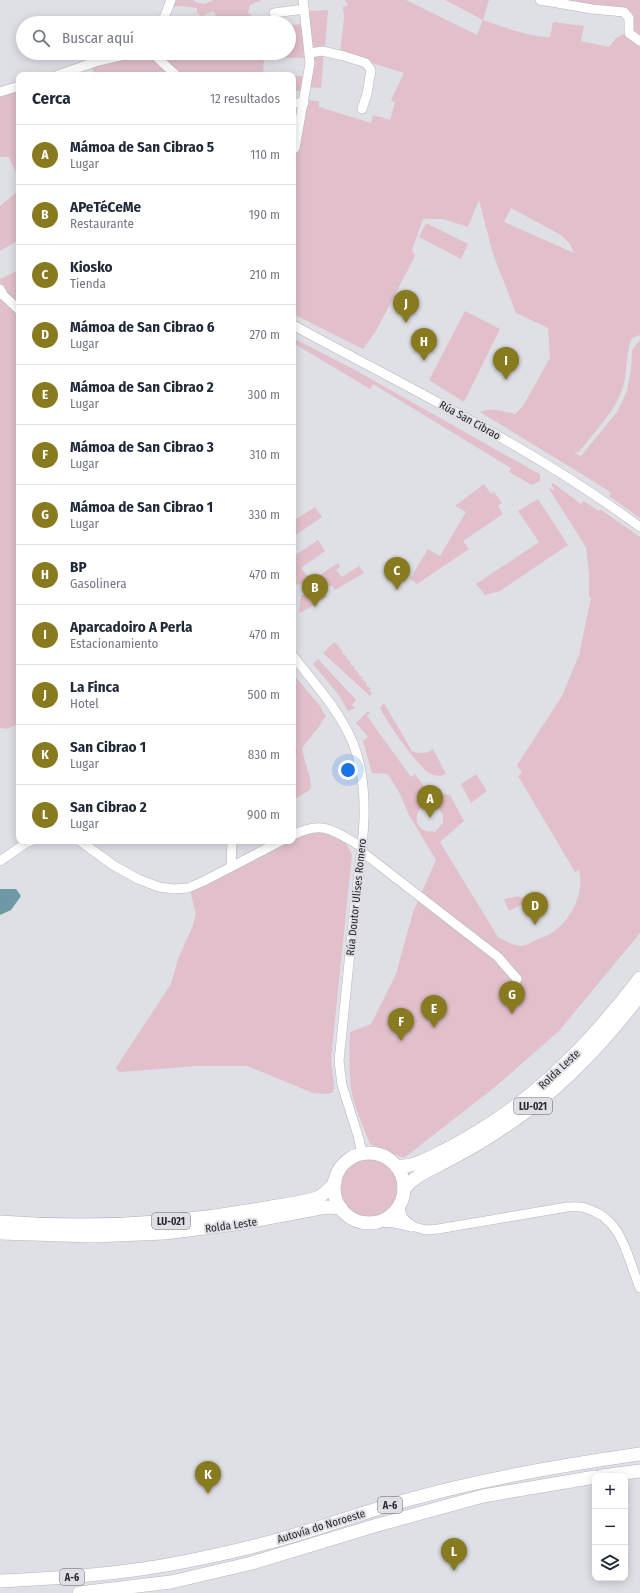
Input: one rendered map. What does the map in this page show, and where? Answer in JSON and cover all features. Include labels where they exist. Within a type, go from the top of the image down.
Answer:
[{"type":"highway","name":"Rolda Leste","points":[[396,1166],[402,1167],[415,1165],[448,1148],[488,1125],[531,1095],[582,1048],[640,978]]},
{"type":"highway","name":"Rolda Leste","points":[[404,1189],[417,1176],[451,1159],[496,1132],[545,1096],[594,1049],[640,995]]},
{"type":"highway","points":[[335,1184],[334,1192],[340,1208],[359,1222],[370,1223],[381,1221],[391,1215],[399,1206],[404,1189],[401,1173],[396,1166],[381,1155],[371,1153],[362,1154]]},
{"type":"highway","name":"Rolda Leste","points":[[0,1222],[69,1225],[131,1224],[193,1219],[251,1211],[312,1199],[324,1194],[335,1184],[341,1168],[354,1157],[362,1154]]},
{"type":"highway","name":"Rolda Leste","points":[[0,1233],[93,1236],[156,1233],[236,1224],[326,1207],[340,1208]]},
{"type":"highway","name":"Autovía do Noroeste","points":[[0,1581],[76,1577],[182,1562],[281,1539],[411,1499],[472,1483],[557,1466],[640,1454]]},
{"type":"highway","points":[[621,1473],[640,1470]]},
{"type":"highway","name":"Autovía do Noroeste","points":[[79,1593],[171,1582],[252,1563],[374,1526],[483,1496],[592,1478]]},
{"type":"main road","points":[[399,1206],[400,1216],[404,1222],[411,1226]]},
{"type":"main road","points":[[381,1221],[411,1226]]},
{"type":"street","points":[[165,16],[171,0]]},
{"type":"street","points":[[540,0],[592,9],[624,12],[630,18],[629,33],[640,41]]},
{"type":"street","points":[[274,13],[304,5],[310,53],[309,75],[296,139]]},
{"type":"street","points":[[310,53],[322,51],[366,63],[371,70],[367,94],[362,109]]},
{"type":"street","points":[[67,72],[102,60]]},
{"type":"street","points":[[160,60],[173,72]]},
{"type":"street","points":[[0,92],[16,87]]},
{"type":"street","points":[[296,103],[304,103]]},
{"type":"street","points":[[0,289],[3,295],[16,307]]},
{"type":"street","name":"Rúa San Cibrao","points":[[296,327],[508,441],[562,474],[640,527]]},
{"type":"street","name":"Rúa Doutor Ulises Romero","points":[[296,660],[335,710],[353,743],[363,782],[365,805],[339,1061],[342,1085],[359,1139],[362,1154]]},
{"type":"street","points":[[296,834],[313,827],[323,827],[361,849],[498,956],[516,979]]},
{"type":"street","points":[[0,861],[25,844]]},
{"type":"street","points":[[84,844],[113,865],[138,879],[159,887],[173,889],[188,888],[275,844]]},
{"type":"street","points":[[231,867],[232,844]]},
{"type":"street","points":[[411,1226],[426,1230],[438,1229],[567,1207],[585,1208],[605,1217],[618,1230],[626,1247],[640,1288]]},
{"type":"shaded area","points":[[174,0],[193,0],[204,4],[214,0],[262,0],[250,5],[248,13],[252,16],[215,16],[216,15],[213,11],[202,16],[197,13],[197,8],[181,6],[171,7]]},
{"type":"shaded area","points":[[345,0],[406,0],[477,35],[483,20],[525,33],[542,37],[550,37],[553,22],[584,26],[581,41],[609,47],[616,38],[627,32],[640,43],[640,335],[632,338],[630,344],[627,356],[625,381],[620,396],[610,413],[579,452],[574,453],[581,456],[617,412],[627,391],[631,370],[632,350],[640,340],[640,518],[609,496],[611,493],[593,481],[480,412],[493,410],[515,414],[523,406],[550,358],[548,328],[516,313],[493,254],[479,200],[468,227],[443,219],[423,219],[412,250],[415,256],[376,331],[363,349],[296,316],[296,140],[306,100],[319,101],[319,107],[371,123],[373,115],[390,120],[395,102],[391,100],[404,73],[340,53],[344,18],[343,7],[348,5]],"holes":[[[511,208],[561,235],[570,244],[574,253],[504,222]]]},
{"type":"shaded area","points":[[445,0],[489,0],[483,20]]},
{"type":"shaded area","points":[[550,0],[640,0],[640,38],[630,30],[632,12]]},
{"type":"shaded area","points":[[328,10],[325,48],[312,49],[307,13],[309,11]]},
{"type":"shaded area","points":[[305,24],[308,58],[296,58],[296,25]]},
{"type":"shaded area","points":[[324,53],[321,88],[308,87],[311,57]]},
{"type":"shaded area","points":[[119,60],[152,60],[162,65],[168,72],[94,72],[91,66]]},
{"type":"shaded area","points":[[162,60],[264,60],[263,72],[175,72]]},
{"type":"shaded area","points":[[296,76],[305,76],[304,91],[296,91]]},
{"type":"shaded area","points":[[16,91],[16,172],[9,157],[0,157],[0,95]]},
{"type":"shaded area","points":[[16,193],[16,242],[0,251],[0,206]]},
{"type":"shaded area","points":[[426,223],[468,244],[461,259],[419,237]]},
{"type":"shaded area","points":[[16,271],[16,298],[13,299],[0,283],[0,279]]},
{"type":"shaded area","points":[[0,295],[16,311],[16,725],[6,729],[0,728]]},
{"type":"shaded area","points":[[465,311],[500,329],[464,402],[429,380]]},
{"type":"shaded area","points":[[296,340],[355,370],[540,474],[540,481],[532,485],[509,472],[511,468],[373,384],[370,389],[296,345]]},
{"type":"shaded area","points":[[553,483],[581,504],[584,501],[599,511],[600,509],[640,537],[640,933],[559,1031],[495,1087],[404,1158],[370,1144],[352,1095],[349,1060],[350,1032],[371,1024],[396,974],[413,912],[436,860],[409,815],[400,794],[388,774],[372,773],[363,741],[368,737],[356,723],[368,711],[370,713],[367,716],[411,777],[415,774],[430,793],[450,795],[464,821],[440,842],[498,937],[509,943],[523,946],[549,935],[560,927],[571,913],[578,896],[580,887],[579,870],[575,872],[518,776],[522,773],[517,765],[562,696],[579,655],[591,598],[589,597],[589,574],[586,547],[549,489],[553,490],[554,488],[551,485]],"holes":[[[421,806],[437,806],[443,815],[443,823],[435,832],[422,829],[417,820],[417,814]]]},
{"type":"shaded area","points":[[484,484],[491,494],[494,492],[502,503],[498,506],[503,514],[463,541],[469,549],[417,584],[410,579],[428,549],[440,556],[466,512],[455,506]]},
{"type":"shaded area","points":[[538,499],[568,545],[500,591],[485,595],[476,584],[539,542],[518,511]]},
{"type":"shaded area","points":[[315,507],[322,517],[296,535],[296,519]]},
{"type":"shaded area","points":[[318,540],[325,551],[301,568],[311,581],[338,563],[340,567],[336,570],[342,577],[359,566],[364,573],[335,590],[332,586],[296,584],[296,555]]},
{"type":"shaded area","points":[[301,595],[328,596],[302,612],[299,612]]},
{"type":"shaded area","points":[[334,642],[343,651],[342,653],[347,657],[346,658],[351,662],[350,664],[355,667],[354,669],[363,678],[362,680],[367,683],[366,685],[371,689],[369,691],[372,693],[370,696],[323,653]]},
{"type":"shaded area","points":[[318,659],[356,700],[352,705],[355,708],[348,711],[338,694],[313,664]]},
{"type":"shaded area","points":[[296,678],[320,706],[326,717],[302,748],[311,781],[310,790],[296,798]]},
{"type":"shaded area","points":[[384,703],[412,751],[423,753],[433,749],[446,774],[439,776],[431,774],[417,761],[383,714],[380,708]]},
{"type":"shaded area","points":[[476,774],[487,791],[471,803],[461,784]]},
{"type":"shaded area","points":[[325,831],[345,843],[352,855],[331,1059],[334,1086],[333,1092],[328,1094],[313,1093],[247,1066],[197,1066],[120,1072],[116,1069],[171,984],[178,959],[192,928],[196,914],[191,895],[192,888],[280,844],[296,844],[296,837],[304,833]]},
{"type":"shaded area","points":[[532,894],[534,898],[509,911],[504,899],[519,896],[520,898]]},
{"type":"shaded area","points":[[370,1158],[387,1163],[395,1171],[400,1188],[395,1205],[387,1213],[370,1218],[353,1213],[345,1205],[340,1188],[345,1171],[353,1163]]},
{"type":"water","points":[[0,889],[16,889],[21,896],[11,910],[0,915]]},
{"type":"place","name":"La Finca","points":[[406,323]]},
{"type":"place","name":"BP","points":[[424,361]]},
{"type":"place","name":"Aparcadoiro A Perla","points":[[506,380]]},
{"type":"place","name":"Kiosko","points":[[397,590]]},
{"type":"place","name":"APeTéCeMe","points":[[315,607]]},
{"type":"place","name":"Mámoa de San Cibrao 5","points":[[430,818]]},
{"type":"place","name":"Mámoa de San Cibrao 6","points":[[535,925]]},
{"type":"place","name":"Mámoa de San Cibrao 1","points":[[512,1014]]},
{"type":"place","name":"Mámoa de San Cibrao 2","points":[[434,1028]]},
{"type":"place","name":"Mámoa de San Cibrao 3","points":[[401,1041]]},
{"type":"place","name":"San Cibrao 1","points":[[208,1494]]},
{"type":"place","name":"San Cibrao 2","points":[[454,1571]]}]
